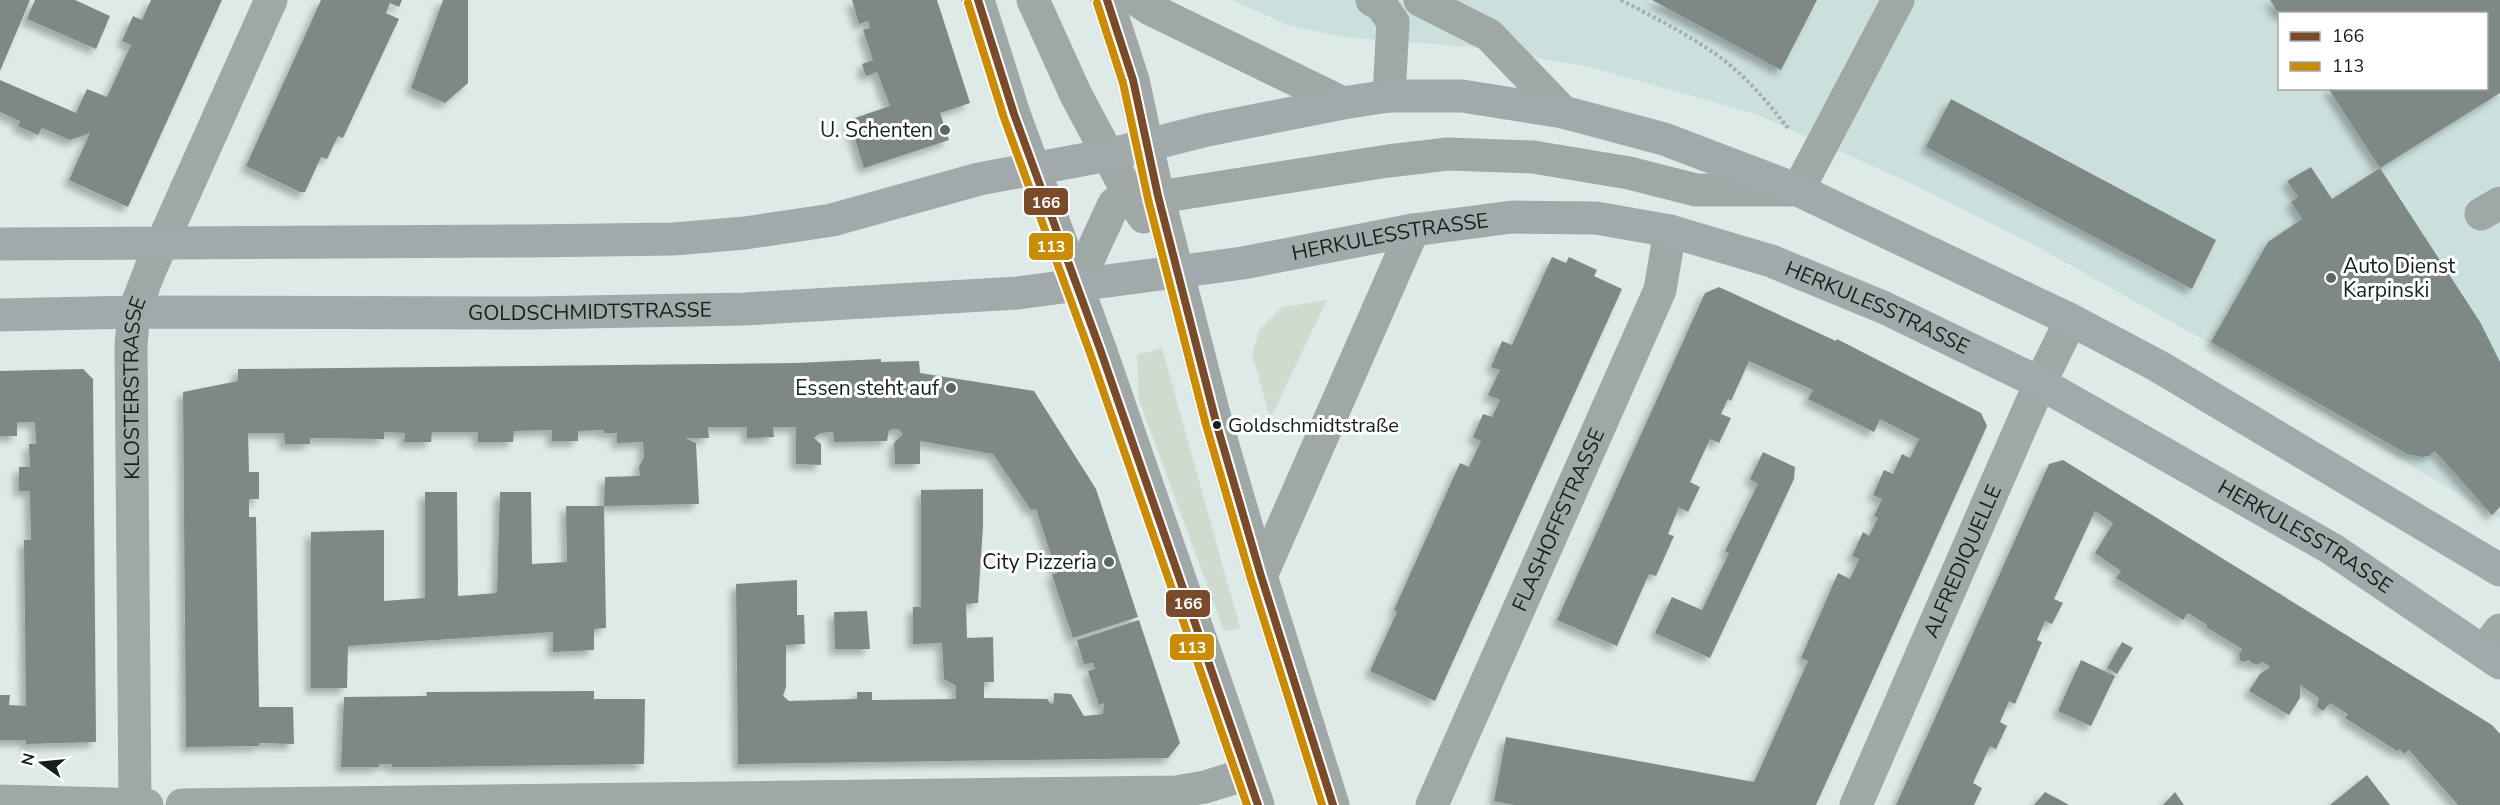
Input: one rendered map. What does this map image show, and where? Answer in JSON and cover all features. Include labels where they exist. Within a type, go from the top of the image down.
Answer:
[{"type":"main road","points":[[0,244],[651,239],[746,233],[832,220],[979,179],[1147,147],[1206,130],[1344,103],[1389,96],[1462,96],[1563,112],[1664,139],[1798,190],[2071,320],[2158,366],[2500,570]]},
{"type":"main road","name":"HERKULESSTRASSE","points":[[1178,272],[1243,263],[1413,230],[1512,217],[1596,218],[1670,231],[1791,269],[1885,308],[2040,383],[2332,549],[2495,648]]},
{"type":"main road","name":"GOLDSCHMIDTSTRASSE","points":[[0,315],[134,312],[530,313],[745,309],[1018,293],[1178,272]]},
{"type":"street","name":"KLOSTERSTRASSE","points":[[135,805],[131,345],[134,312],[150,270],[271,0]]},
{"type":"street","points":[[978,0],[1033,169],[1100,349],[1258,805]]},
{"type":"street","points":[[1033,0],[1076,95],[1108,155],[1145,198],[1178,272],[1200,364],[1261,576],[1333,805]]},
{"type":"street","points":[[1107,0],[1133,80],[1147,147],[1145,198]]},
{"type":"street","points":[[1137,0],[1150,9],[1344,103]]},
{"type":"street","points":[[1371,0],[1381,5],[1393,22],[1389,96]]},
{"type":"street","points":[[1420,0],[1489,35],[1563,112]]},
{"type":"street","points":[[1076,286],[1114,204],[1448,154],[1533,157],[1629,173],[1696,190],[1798,190],[1898,0]]},
{"type":"street","points":[[1261,576],[1413,230]]},
{"type":"street","name":"FLASHOFFSTRASSE","points":[[1432,805],[1660,290],[1670,231]]},
{"type":"street","name":"ALFREDIQUELLE","points":[[1856,805],[2040,383],[2071,320]]},
{"type":"street","points":[[182,805],[1176,792],[1205,787],[1247,774]]},
{"type":"street","points":[[0,801],[147,805]]},
{"type":"path","points":[[1621,0],[1679,31],[1722,59],[1759,93],[1813,158]]},
{"type":"shaded area","points":[[1232,0],[2500,0],[2500,519],[2211,344],[2036,246],[1904,180],[1755,114],[1586,66],[1471,47],[1343,37],[1288,25]]},
{"type":"shaded area","points":[[1327,300],[1270,419],[1252,353],[1260,329],[1282,307]]},
{"type":"shaded area","points":[[1162,348],[1240,628],[1224,631],[1139,400],[1137,355]]},
{"type":"building","points":[[0,0],[30,0],[0,71]]},
{"type":"building","points":[[35,0],[75,0],[110,16],[96,49],[27,19]]},
{"type":"building","points":[[151,0],[222,0],[128,207],[69,180],[90,133],[70,140],[42,128],[38,135],[18,126],[20,121],[0,112],[0,80],[76,113],[87,89],[107,97],[131,45],[122,41],[133,16],[142,20]]},
{"type":"building","points":[[321,0],[402,0],[399,7],[390,3],[386,13],[399,19],[343,138],[338,136],[327,159],[321,157],[305,192],[300,192],[246,166]]},
{"type":"building","points":[[443,0],[468,0],[468,83],[445,103],[411,88]]},
{"type":"building","points":[[852,0],[937,0],[970,103],[940,113],[949,140],[864,168],[849,120],[890,106],[877,72],[866,76],[862,64],[873,60],[863,30],[870,28],[868,21],[859,24]]},
{"type":"building","points":[[1652,0],[1817,0],[1781,70]]},
{"type":"building","points":[[2270,0],[2500,0],[2500,93],[2380,168],[2329,90],[2488,90],[2488,12],[2278,12]]},
{"type":"building","points":[[1951,99],[2216,240],[2192,289],[1926,147]]},
{"type":"building","points":[[2311,167],[2332,199],[2380,168],[2480,322],[2500,362],[2500,507],[2492,515],[2435,451],[2429,456],[2422,457],[2407,454],[2211,342],[2268,242],[2302,219],[2291,202],[2298,197],[2287,181]]},
{"type":"building","points":[[1552,257],[1566,263],[1569,257],[1597,270],[1594,276],[1622,289],[1435,701],[1370,671],[1397,612],[1394,610],[1460,463],[1469,467],[1481,441],[1473,437],[1483,414],[1492,417],[1500,400],[1488,395],[1500,370],[1491,367],[1502,341],[1512,345]]},
{"type":"building","points":[[1719,287],[1836,341],[1837,339],[1981,413],[1987,426],[1816,805],[1514,805],[1494,801],[1506,737],[1754,782],[1808,661],[1801,658],[1838,573],[1850,579],[1859,559],[1852,556],[1863,532],[1869,536],[1878,518],[1874,516],[1882,499],[1873,495],[1884,470],[1893,474],[1902,454],[1910,458],[1919,439],[1880,419],[1874,432],[1808,399],[1813,390],[1749,361],[1731,401],[1728,399],[1721,414],[1731,418],[1719,443],[1710,439],[1690,482],[1700,487],[1688,512],[1679,507],[1668,534],[1674,536],[1656,576],[1649,574],[1617,646],[1557,620],[1705,293]]},
{"type":"building","points":[[881,359],[881,362],[919,361],[920,373],[1034,391],[1096,489],[1138,617],[1073,638],[1052,575],[1057,573],[1036,509],[1031,510],[993,454],[920,441],[920,464],[895,464],[894,443],[903,434],[898,429],[889,430],[887,441],[834,442],[833,432],[820,433],[814,438],[821,444],[821,465],[796,464],[796,427],[773,427],[774,437],[747,438],[747,427],[708,427],[709,438],[685,438],[696,443],[699,504],[604,506],[605,477],[640,476],[639,467],[644,457],[643,442],[617,443],[617,433],[604,433],[604,430],[578,431],[578,441],[552,441],[552,430],[514,431],[513,442],[478,442],[478,432],[432,432],[431,442],[404,442],[405,433],[384,432],[384,439],[310,438],[310,444],[285,444],[284,433],[248,433],[249,472],[259,472],[259,499],[249,499],[249,517],[256,517],[259,707],[293,707],[294,744],[259,743],[259,746],[186,747],[183,392],[238,381],[238,369],[796,363]]},
{"type":"building","points":[[83,369],[93,379],[96,742],[26,744],[26,740],[0,740],[0,695],[10,695],[9,705],[26,706],[24,540],[31,540],[30,491],[19,491],[19,467],[30,467],[29,444],[36,444],[35,422],[17,422],[17,436],[0,436],[0,371]]},
{"type":"building","points":[[1763,452],[1795,467],[1794,479],[1710,658],[1655,633],[1672,597],[1702,610],[1729,553],[1725,551],[1758,484],[1750,479]]},
{"type":"building","points":[[2063,460],[2492,725],[2500,734],[2500,805],[2458,805],[2409,750],[2404,754],[2400,749],[2397,751],[2345,718],[2348,714],[2330,703],[2323,711],[2317,707],[2319,698],[2300,685],[2300,698],[2289,715],[2249,691],[2260,674],[2270,667],[2263,662],[2256,665],[2248,660],[2243,662],[2239,655],[2242,649],[2206,627],[2207,625],[2188,613],[2183,620],[2116,578],[2121,571],[2095,553],[2113,523],[2095,511],[2054,599],[2063,603],[2052,624],[2045,621],[2037,640],[2042,642],[2015,704],[2009,701],[2000,722],[2007,726],[1996,749],[1990,746],[1973,783],[1982,788],[1974,805],[1896,805],[2049,464]]},
{"type":"building","points":[[983,489],[978,603],[966,604],[967,638],[993,637],[994,682],[984,682],[984,698],[1047,699],[1051,704],[1054,703],[1054,693],[1071,694],[1084,716],[1103,714],[1104,703],[1099,705],[1088,671],[1095,669],[1093,663],[1084,664],[1077,640],[1139,620],[1180,743],[1168,758],[738,764],[736,584],[797,580],[797,615],[804,615],[805,644],[786,645],[786,687],[783,696],[789,701],[857,699],[857,692],[872,692],[872,700],[956,699],[956,686],[944,679],[942,643],[913,644],[913,607],[921,607],[921,490]]},
{"type":"building","points":[[425,492],[457,492],[458,596],[497,593],[500,492],[531,492],[532,564],[567,562],[566,506],[604,506],[606,628],[594,629],[594,650],[553,652],[553,632],[348,646],[347,688],[311,688],[311,532],[384,530],[384,601],[425,598]]},
{"type":"building","points":[[867,611],[870,649],[835,649],[834,612]]},
{"type":"building","points":[[2122,642],[2133,648],[2117,674],[2107,668]]},
{"type":"building","points":[[2081,660],[2115,676],[2091,726],[2058,711]]},
{"type":"building","points":[[594,691],[594,699],[645,699],[644,764],[392,767],[392,764],[379,764],[379,767],[341,767],[344,697],[427,696],[426,692]]},
{"type":"building","points":[[2367,775],[2390,805],[2330,805]]},
{"type":"building","points":[[2045,792],[2062,801],[2069,805],[2034,805]]},
{"type":"building","points":[[2175,792],[2184,805],[2163,805]]},
{"type":"transit line","name":"166","points":[[978,0],[1014,114],[1100,349],[1258,805]]},
{"type":"transit line","name":"166","points":[[1107,0],[1133,80],[1158,196],[1216,422],[1261,576],[1333,805]]},
{"type":"transit line","name":"113","points":[[968,3],[1004,118],[1090,353],[1247,805]]},
{"type":"transit line","name":"113","points":[[1097,3],[1123,83],[1148,199],[1206,425],[1251,579],[1322,805]]},
{"type":"place","name":"U. Schenten","points":[[945,130]]},
{"type":"place","name":"Auto Dienst Karpinski","points":[[2331,278]]},
{"type":"place","name":"Essen steht auf","points":[[951,388]]},
{"type":"place","name":"Goldschmidtstraße","points":[[1217,425]]},
{"type":"place","name":"City Pizzeria","points":[[1109,562]]}]
